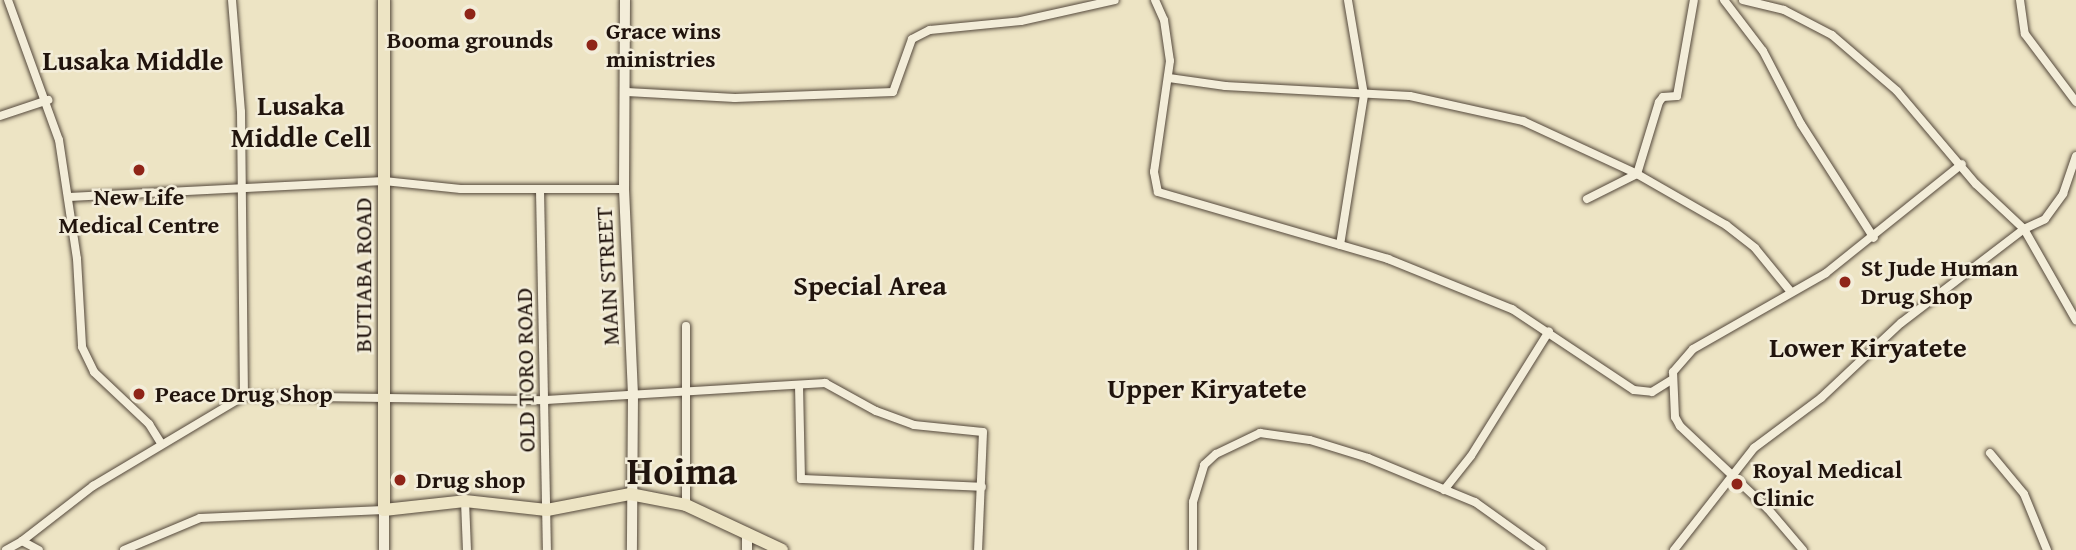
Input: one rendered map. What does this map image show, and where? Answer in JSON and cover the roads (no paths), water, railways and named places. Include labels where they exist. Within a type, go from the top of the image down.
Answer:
[{"type":"main road","name":"BUTIABA ROAD","points":[[384,0],[384,510]]},
{"type":"main road","points":[[384,510],[466,501],[547,510],[630,494],[687,505],[782,550]]},
{"type":"street","points":[[8,0],[48,100],[69,197],[82,347],[94,372],[149,424],[162,443]]},
{"type":"street","points":[[232,0],[241,111],[244,396]]},
{"type":"street","name":"MAIN STREET","points":[[625,0],[627,92],[624,189],[633,393],[630,494],[632,550]]},
{"type":"street","points":[[1050,0],[1050,12]]},
{"type":"street","points":[[627,92],[735,98],[893,92],[912,39],[921,34],[954,26],[1021,21],[1050,12],[1115,0]]},
{"type":"street","points":[[1155,0],[1164,20],[1169,78],[1154,172],[1158,192],[1340,245],[1512,309],[1549,331],[1634,390],[1652,392],[1671,380]]},
{"type":"street","points":[[1340,245],[1364,95],[1348,0]]},
{"type":"street","points":[[1587,199],[1637,174],[1659,102],[1663,97],[1678,96],[1694,0]]},
{"type":"street","points":[[1724,0],[1763,51],[1801,124],[1874,238]]},
{"type":"street","points":[[1743,0],[1784,10],[1840,41],[1897,90],[1962,163],[1976,184],[2024,229],[2076,320]]},
{"type":"street","points":[[2020,0],[2025,34],[2076,102]]},
{"type":"street","points":[[1169,78],[1421,98],[1523,121],[1637,174],[1735,233],[1755,248],[1791,292]]},
{"type":"street","points":[[0,116],[48,100]]},
{"type":"street","points":[[1674,550],[1754,449],[1821,398],[1901,323],[2024,229],[2045,219],[2054,208],[2076,156]]},
{"type":"street","points":[[1803,550],[1732,474],[1680,426],[1675,416],[1671,380],[1680,361],[1693,349],[1791,292],[1874,238],[1962,163]]},
{"type":"street","points":[[69,197],[384,181],[540,190],[624,189]]},
{"type":"street","name":"OLD TORO ROAD","points":[[540,190],[547,550]]},
{"type":"street","points":[[686,326],[687,505]]},
{"type":"street","points":[[1444,490],[1478,445],[1549,331]]},
{"type":"street","points":[[799,385],[801,479],[982,487]]},
{"type":"street","points":[[6,550],[22,541],[93,486],[244,396],[546,400],[686,389],[799,385],[840,387],[876,411],[914,425],[983,432],[978,550]]},
{"type":"street","points":[[1193,550],[1193,502],[1204,465],[1216,454],[1260,433],[1310,440],[1368,458],[1475,502],[1542,550]]},
{"type":"street","points":[[1990,453],[2024,494],[2047,550]]},
{"type":"street","points":[[466,501],[467,550]]},
{"type":"street","points":[[124,550],[200,518],[384,510]]},
{"type":"street","name":"BUTIABA ROAD","points":[[384,510],[384,550]]},
{"type":"street","points":[[747,533],[747,550]]},
{"type":"street","points":[[22,541],[39,550]]},
{"type":"place","name":"Booma grounds","points":[[470,14]]},
{"type":"place","name":"Grace wins ministries","points":[[592,45]]},
{"type":"place","name":"New Life Medical Centre","points":[[139,170]]},
{"type":"place","name":"St Jude Human Drug Shop","points":[[1845,282]]},
{"type":"place","name":"Peace Drug Shop","points":[[139,394]]},
{"type":"place","name":"Drug shop","points":[[400,480]]},
{"type":"place","name":"Royal Medical Clinic","points":[[1737,484]]},
{"type":"district","name":"Lusaka Middle","points":[[133,60]]},
{"type":"district","name":"Lusaka Middle Cell","points":[[301,121]]},
{"type":"district","name":"Special Area","points":[[870,285]]},
{"type":"district","name":"Lower Kiryatete","points":[[1868,347]]},
{"type":"district","name":"Upper Kiryatete","points":[[1207,388]]},
{"type":"district","name":"Hoima","points":[[682,471]]}]
